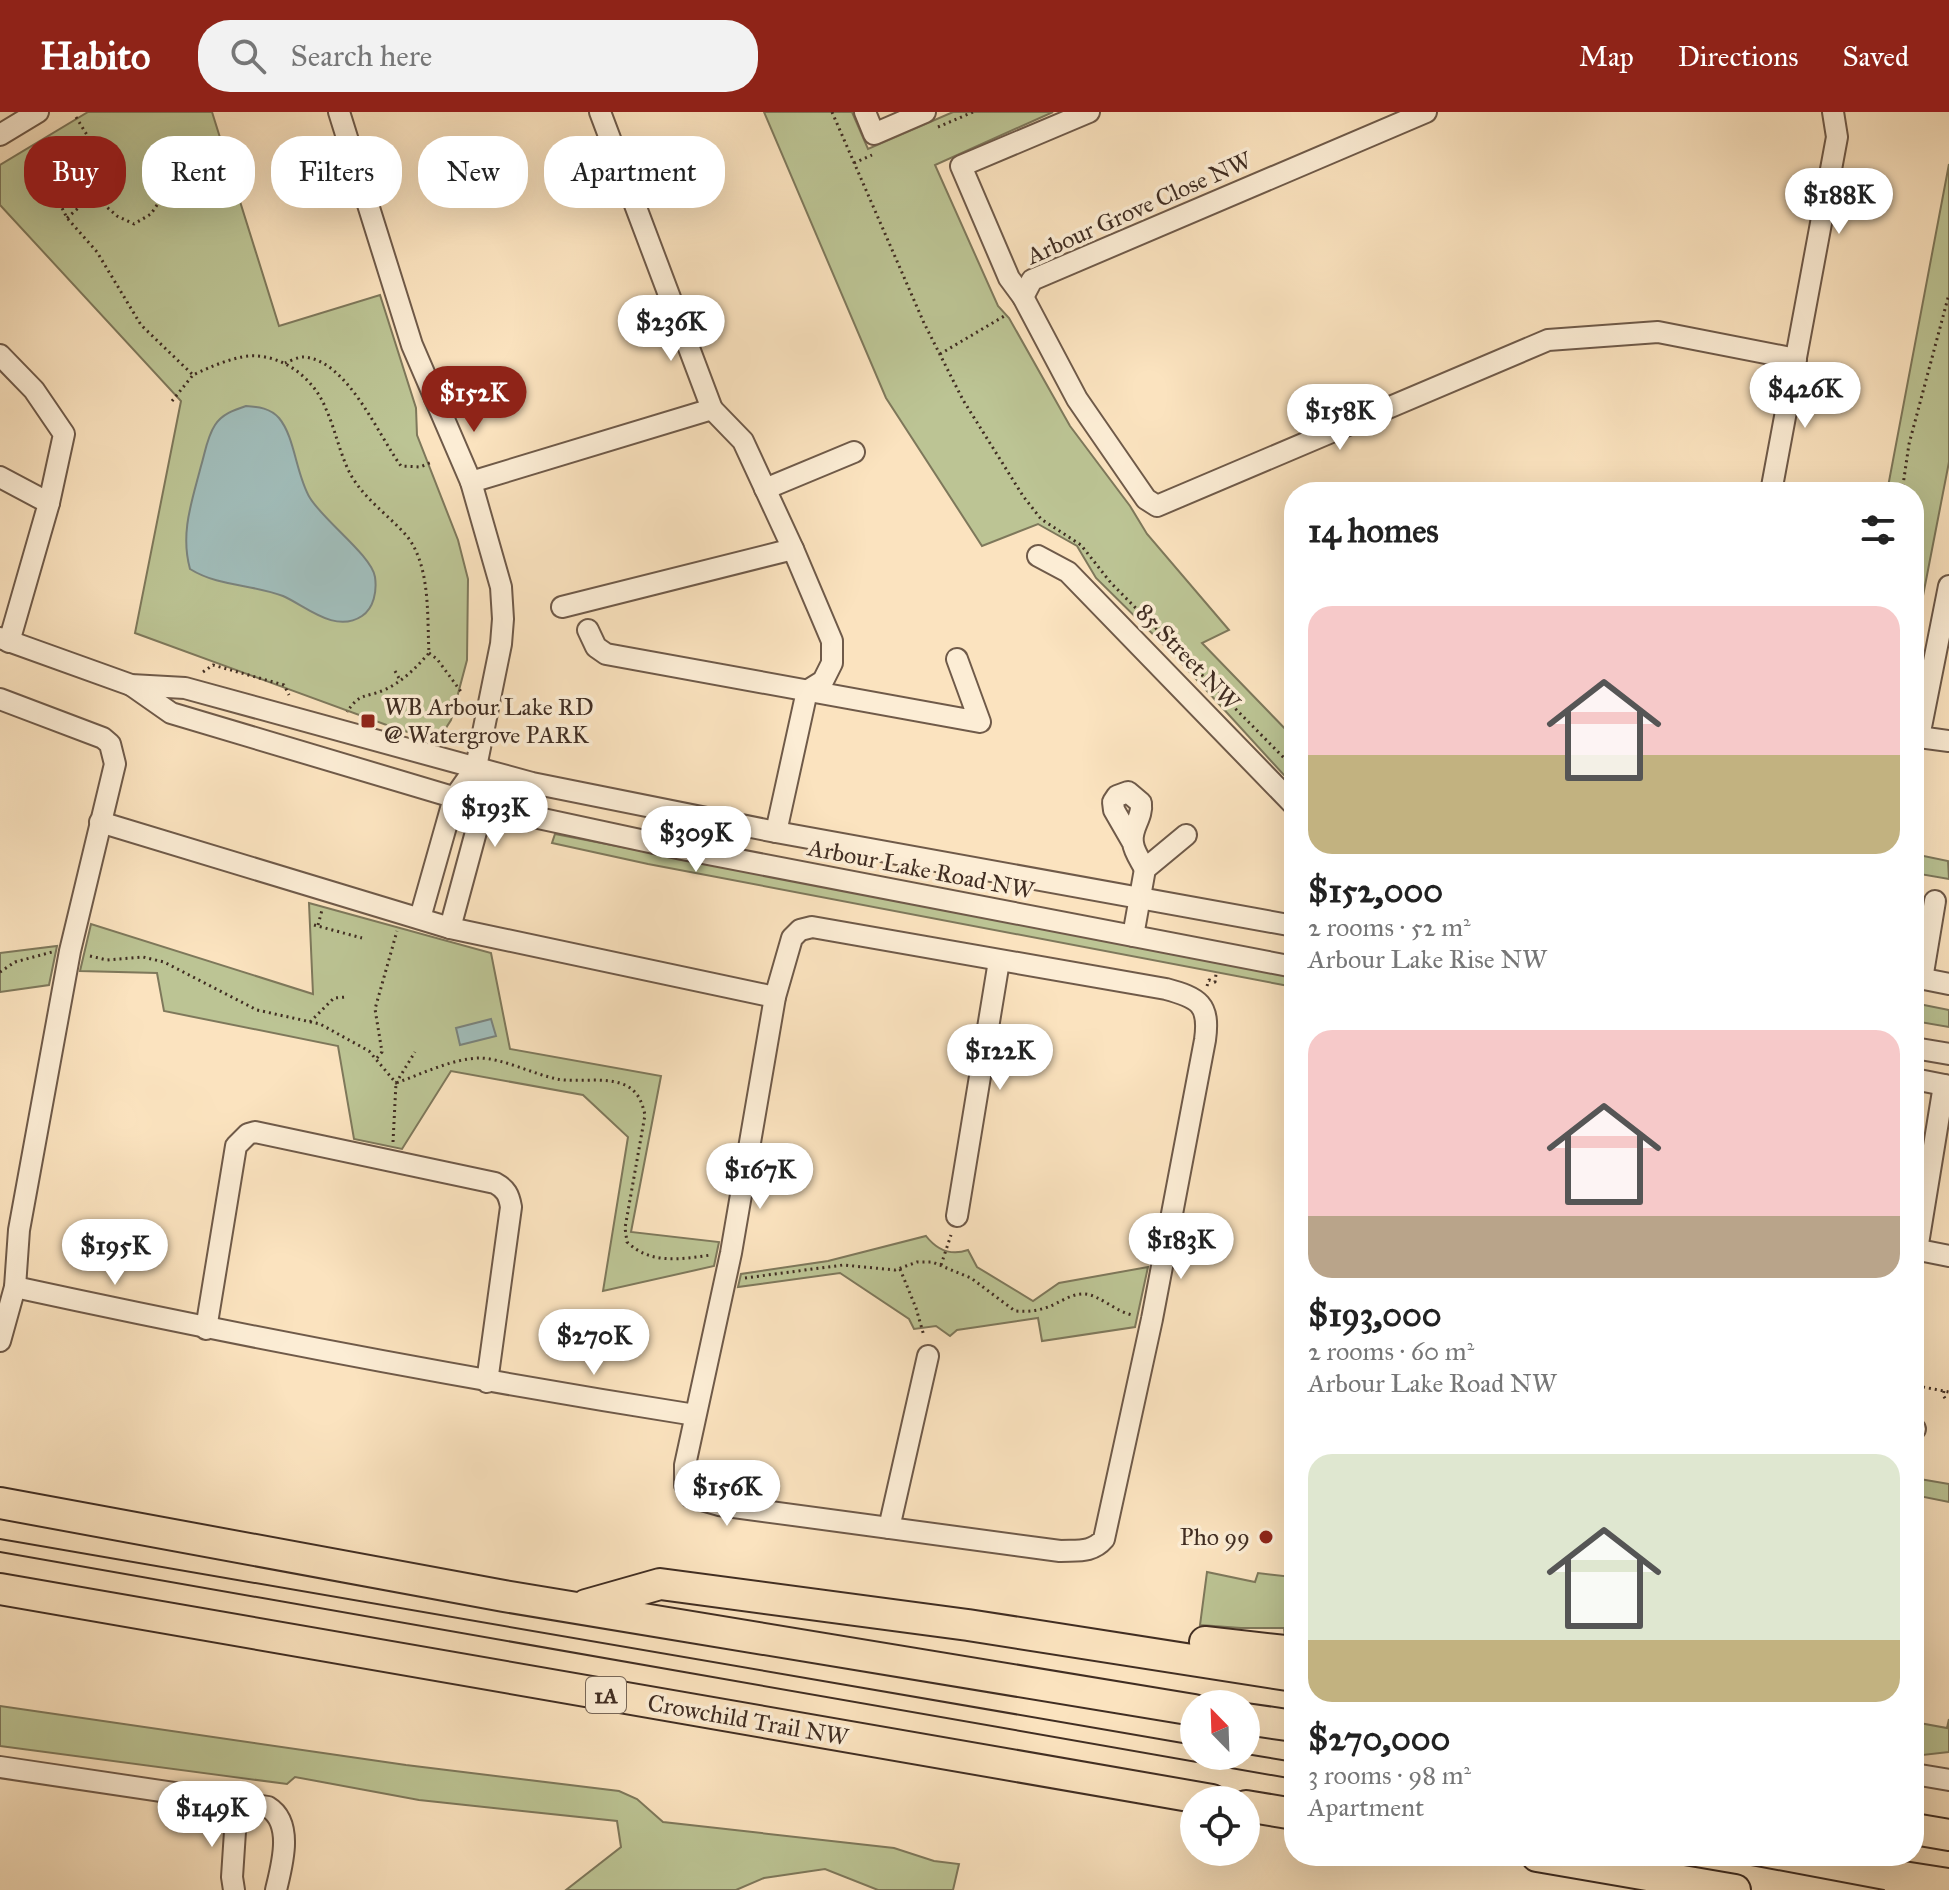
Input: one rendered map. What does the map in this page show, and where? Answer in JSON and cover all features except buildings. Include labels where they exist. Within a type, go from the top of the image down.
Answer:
[{"type":"highway","points":[[0,1503],[157,1534],[578,1608],[1180,1708]]},
{"type":"highway","points":[[578,1608],[660,1584],[968,1625],[1284,1674]]},
{"type":"highway","name":"Crowchild Trail NW","points":[[0,1589],[1180,1794]]},
{"type":"highway","points":[[968,1625],[1015,1621],[1284,1651]]},
{"type":"highway","points":[[1260,1721],[1284,1725]]},
{"type":"highway","points":[[1260,1808],[1284,1812]]},
{"type":"highway","points":[[1924,1831],[1949,1835]]},
{"type":"highway","points":[[1595,1866],[1735,1890]]},
{"type":"street","points":[[0,135],[38,112]]},
{"type":"street","points":[[339,112],[412,345],[471,482],[501,587],[503,619],[489,712],[476,767],[454,798],[420,918]]},
{"type":"street","points":[[600,112],[712,409],[743,441],[832,641],[832,663],[828,672],[823,681],[807,691],[776,832]]},
{"type":"street","points":[[865,112],[874,134],[925,112]]},
{"type":"street","points":[[1023,297],[1009,278],[961,166],[1089,112]]},
{"type":"street","name":"Arbour Grove Close NW","points":[[1426,112],[1032,280],[1023,297],[1077,399],[1146,499],[1157,506],[1548,340],[1658,332],[1796,359]]},
{"type":"street","points":[[1773,482],[1837,137],[1833,112]]},
{"type":"street","points":[[0,355],[34,390],[64,434],[49,503],[5,640]]},
{"type":"street","points":[[471,482],[712,409]]},
{"type":"street","points":[[765,489],[854,452]]},
{"type":"street","points":[[0,477],[49,503]]},
{"type":"street","points":[[562,607],[793,549]]},
{"type":"street","name":"85 Street NW","points":[[1038,556],[1068,572],[1284,795]]},
{"type":"street","points":[[1924,712],[1949,586]]},
{"type":"street","points":[[588,630],[596,647],[606,654],[980,722],[957,659]]},
{"type":"street","name":"Arbour Lake Road NW","points":[[5,640],[131,685],[171,713],[483,806],[682,849],[1284,965]]},
{"type":"street","name":"Arbour Lake Road NW","points":[[131,685],[185,688],[532,783],[776,832],[1284,924]]},
{"type":"street","points":[[0,699],[103,738],[110,744],[115,764],[70,951],[19,1230],[15,1287],[0,1341]]},
{"type":"street","points":[[1924,738],[1949,741]]},
{"type":"street","points":[[450,928],[483,806],[476,767]]},
{"type":"street","points":[[1113,790],[1128,792],[1141,803],[1142,809],[1135,824],[1133,843],[1145,869],[1133,936]]},
{"type":"street","points":[[100,822],[366,921],[400,913],[450,928],[775,997]]},
{"type":"street","points":[[1145,869],[1186,835]]},
{"type":"street","points":[[1924,951],[1935,901]]},
{"type":"street","points":[[812,927],[999,961],[1166,989],[1195,998],[1203,1006],[1208,1022],[1152,1319],[1104,1539],[1097,1547],[1088,1550],[1060,1551],[719,1505],[691,1497],[685,1485],[685,1465],[731,1253],[775,997],[792,938],[800,930],[812,927]]},
{"type":"street","points":[[957,1216],[999,961]]},
{"type":"street","points":[[1924,979],[1949,984]]},
{"type":"street","points":[[1924,1050],[1949,1054]]},
{"type":"street","points":[[1924,1081],[1947,1085],[1924,1195]]},
{"type":"street","points":[[206,1329],[236,1146],[242,1138],[255,1132],[495,1183],[504,1188],[511,1207],[487,1382]]},
{"type":"street","points":[[1924,1252],[1949,1256]]},
{"type":"street","points":[[15,1287],[206,1329],[487,1382],[695,1415]]},
{"type":"street","points":[[889,1528],[928,1356]]},
{"type":"street","points":[[0,1767],[268,1807],[280,1818],[284,1837],[276,1890]]},
{"type":"street","points":[[1924,1776],[1949,1780]]},
{"type":"street","points":[[234,1890],[232,1877],[237,1801]]},
{"type":"path","points":[[832,112],[940,354],[963,400],[1023,496],[1041,519],[1081,545],[1111,583],[1284,758]]},
{"type":"path","points":[[76,117],[87,135],[70,165],[58,200],[67,218],[97,252],[141,325],[193,375]]},
{"type":"path","points":[[67,218],[78,208]]},
{"type":"path","points":[[108,208],[134,224],[155,208]]},
{"type":"path","points":[[1903,482],[1909,444],[1949,294]]},
{"type":"path","points":[[940,354],[1006,315]]},
{"type":"path","points":[[172,401],[193,375],[215,365],[256,355],[285,363],[303,375],[325,406],[347,468],[361,492],[408,538],[419,561],[426,593],[429,653],[383,691],[358,697],[343,718]]},
{"type":"path","points":[[285,363],[302,357],[323,363],[359,398],[401,466],[420,467],[432,462]]},
{"type":"path","points":[[215,365],[218,373]]},
{"type":"path","points":[[429,653],[462,693]]},
{"type":"path","points":[[193,678],[213,665],[284,685],[294,705]]},
{"type":"path","points":[[395,671],[400,680]]},
{"type":"path","points":[[377,1058],[382,1052],[375,1009],[400,913]]},
{"type":"path","points":[[314,925],[366,921]]},
{"type":"path","points":[[0,972],[15,962],[55,951],[70,951],[107,960],[143,957],[164,962],[246,1006],[341,1033],[377,1058],[396,1083]]},
{"type":"path","points":[[310,1022],[334,998],[346,997]]},
{"type":"path","points":[[393,1162],[396,1083],[415,1052]]},
{"type":"path","points":[[396,1083],[477,1058],[495,1059],[510,1067],[560,1079],[626,1085],[636,1093],[645,1115],[625,1228],[627,1242],[641,1253],[661,1260],[731,1253]]},
{"type":"path","points":[[941,1265],[957,1216]]},
{"type":"path","points":[[725,1281],[843,1265],[900,1269],[917,1262],[941,1265],[971,1278],[1015,1311],[1045,1308],[1072,1296],[1085,1294],[1120,1311],[1152,1319]]},
{"type":"path","points":[[900,1269],[922,1325],[928,1356]]},
{"type":"path","points":[[1924,1387],[1946,1391],[1943,1395],[1946,1400]]},
{"type":"green space","points":[[88,112],[212,112],[220,136],[142,136],[142,208],[242,208],[279,326],[380,295],[416,408],[417,435],[458,540],[468,579],[467,660],[451,720],[444,731],[435,737],[403,731],[135,633],[181,401],[0,205],[0,165],[24,151],[24,208],[126,208],[126,136],[48,136]]},
{"type":"green space","points":[[764,112],[852,112],[868,149],[953,112],[1053,112],[935,165],[998,306],[1009,318],[1070,426],[1130,506],[1147,534],[1229,630],[1202,643],[1284,728],[1284,775],[1176,657],[1096,578],[1077,546],[1038,524],[982,546],[886,398]]},
{"type":"green space","points":[[1949,164],[1949,462],[1924,591],[1924,482],[1889,482]]},
{"type":"green space","points":[[555,834],[1284,975],[1284,985],[648,864],[552,843]]},
{"type":"green space","points":[[1924,856],[1948,861],[1949,879],[1924,875]]},
{"type":"green space","points":[[309,903],[491,953],[510,1049],[661,1076],[631,1232],[719,1242],[714,1266],[603,1291],[628,1137],[583,1095],[451,1071],[402,1149],[354,1139],[338,1046],[164,1011],[157,973],[80,971],[91,924],[313,994]]},
{"type":"green space","points":[[57,946],[49,985],[0,992],[0,953]]},
{"type":"green space","points":[[1924,1005],[1949,1010],[1949,1027],[1924,1023]]},
{"type":"green space","points":[[926,1236],[945,1250],[968,1250],[977,1267],[1033,1301],[1059,1283],[1148,1267],[1135,1327],[1042,1341],[1038,1318],[957,1330],[950,1336],[936,1326],[914,1329],[909,1319],[840,1273],[738,1287],[741,1274],[828,1261]]},
{"type":"green space","points":[[1924,1480],[1949,1484],[1949,1502],[1924,1497]]},
{"type":"green space","points":[[1207,1572],[1255,1582],[1258,1573],[1284,1576],[1284,1628],[1200,1625]]},
{"type":"green space","points":[[0,1706],[406,1765],[619,1791],[637,1799],[663,1822],[894,1848],[934,1861],[959,1864],[953,1890],[878,1890],[825,1869],[764,1878],[736,1890],[566,1890],[621,1847],[617,1821],[419,1800],[295,1777],[287,1784],[0,1746]]},
{"type":"green space","points":[[1949,1719],[1949,1752],[1924,1755],[1924,1724],[1947,1728]]},
{"type":"water","points":[[246,406],[268,410],[279,418],[289,435],[310,498],[372,569],[375,593],[372,604],[362,616],[352,621],[331,620],[283,596],[212,579],[190,569],[186,543],[188,517],[208,440],[221,418]]},
{"type":"water","points":[[491,1019],[496,1036],[460,1045],[456,1028]]},
{"type":"tram line","points":[[0,1539],[1180,1743]]},
{"type":"tram line","points":[[0,1552],[1284,1777]]},
{"type":"tram line","points":[[1260,1756],[1284,1760]]},
{"type":"tram line","points":[[1924,1864],[1949,1868]]},
{"type":"tram line","points":[[1756,1866],[1884,1890]]},
{"type":"place","name":"WB Arbour Lake RD @ Watergrove PARK","points":[[368,721]]},
{"type":"place","name":"Pho 99","points":[[1266,1537]]}]
